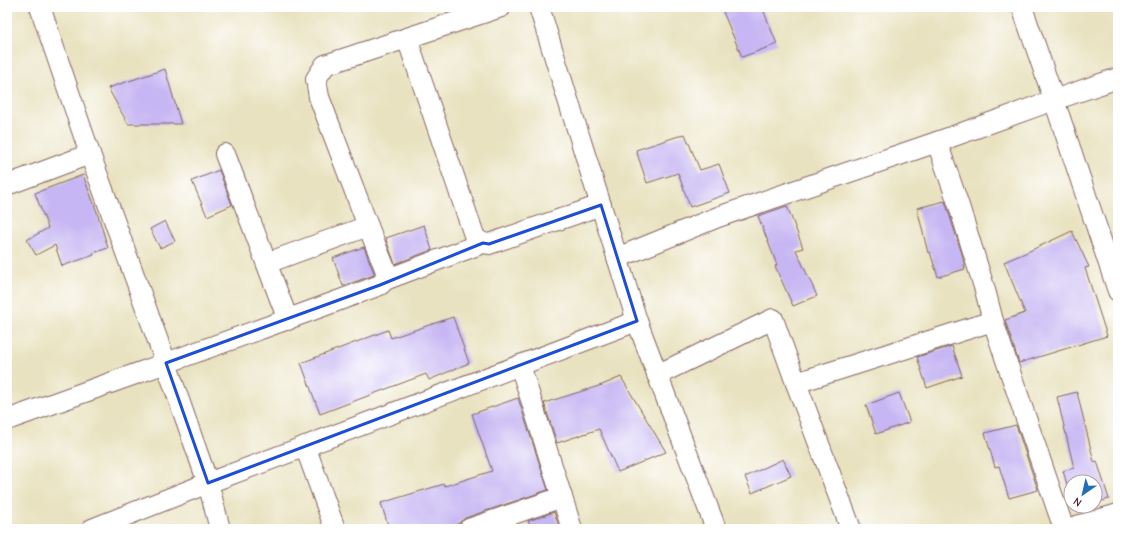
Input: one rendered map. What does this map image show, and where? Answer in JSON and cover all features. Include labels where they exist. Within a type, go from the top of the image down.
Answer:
[{"type":"street","points":[[40,7],[90,154],[208,483],[220,529]]},
{"type":"street","points":[[385,280],[386,271],[319,97],[316,79],[325,65],[501,7]]},
{"type":"street","points":[[539,7],[636,321],[716,529]]},
{"type":"street","points":[[1022,7],[1118,292]]},
{"type":"street","points":[[407,38],[475,238],[483,243],[489,244],[601,206]]},
{"type":"street","points":[[617,258],[718,217],[1118,78]]},
{"type":"street","points":[[937,142],[986,290],[993,321],[1065,529],[1118,514]]},
{"type":"street","points":[[7,185],[90,154]]},
{"type":"street","points":[[225,154],[288,320]]},
{"type":"street","points":[[267,263],[368,226]]},
{"type":"street","points":[[7,420],[288,320],[380,285],[385,280],[483,243]]},
{"type":"street","points":[[657,375],[773,319],[851,529]]},
{"type":"street","points":[[92,529],[208,483],[636,321]]},
{"type":"street","points":[[796,384],[993,321]]},
{"type":"street","points":[[520,365],[572,529]]},
{"type":"street","points":[[305,446],[335,529]]},
{"type":"street","points":[[469,529],[562,497]]},
{"type":"highlighted area","points":[[601,205],[637,321],[208,483],[166,363],[380,285],[483,243],[489,244]]},
{"type":"building","points":[[735,7],[762,7],[777,44],[742,57],[723,12]]},
{"type":"building","points":[[165,69],[181,124],[128,124],[108,88]]},
{"type":"building","points":[[685,134],[700,170],[719,164],[730,193],[690,207],[678,173],[647,183],[636,150]]},
{"type":"building","points":[[219,170],[232,205],[207,216],[192,181]]},
{"type":"building","points":[[83,175],[97,212],[108,248],[93,253],[94,255],[62,266],[55,245],[36,255],[27,240],[48,228],[35,193]]},
{"type":"building","points":[[945,201],[962,254],[965,269],[938,277],[930,252],[928,253],[917,208]]},
{"type":"building","points":[[787,206],[803,248],[796,250],[817,296],[793,306],[775,266],[777,265],[758,216]]},
{"type":"building","points":[[165,221],[175,241],[160,248],[150,229]]},
{"type":"building","points":[[424,225],[432,250],[395,264],[386,238]]},
{"type":"building","points":[[1072,231],[1089,267],[1085,268],[1107,336],[1019,363],[1005,320],[1025,313],[1004,262]]},
{"type":"building","points":[[364,247],[374,275],[343,286],[333,258]]},
{"type":"building","points":[[453,317],[469,363],[429,380],[426,374],[320,414],[301,363],[388,330],[391,338]]},
{"type":"building","points":[[952,346],[962,376],[927,388],[917,357]]},
{"type":"building","points":[[621,377],[666,452],[618,472],[599,429],[557,443],[544,403],[602,385]]},
{"type":"building","points":[[1077,392],[1094,462],[1097,461],[1101,474],[1064,474],[1063,471],[1074,468],[1057,397]]},
{"type":"building","points":[[899,393],[910,422],[876,434],[866,405]]},
{"type":"building","points":[[518,398],[548,490],[465,518],[457,524],[458,529],[389,529],[381,503],[444,484],[445,486],[492,471],[472,414]]},
{"type":"building","points":[[1016,425],[1038,490],[1009,498],[999,466],[995,467],[985,433]]},
{"type":"building","points":[[783,459],[791,476],[752,493],[745,477]]},
{"type":"building","points":[[1103,480],[1109,499],[1103,501]]},
{"type":"building","points":[[554,512],[560,529],[532,529],[528,521]]}]
